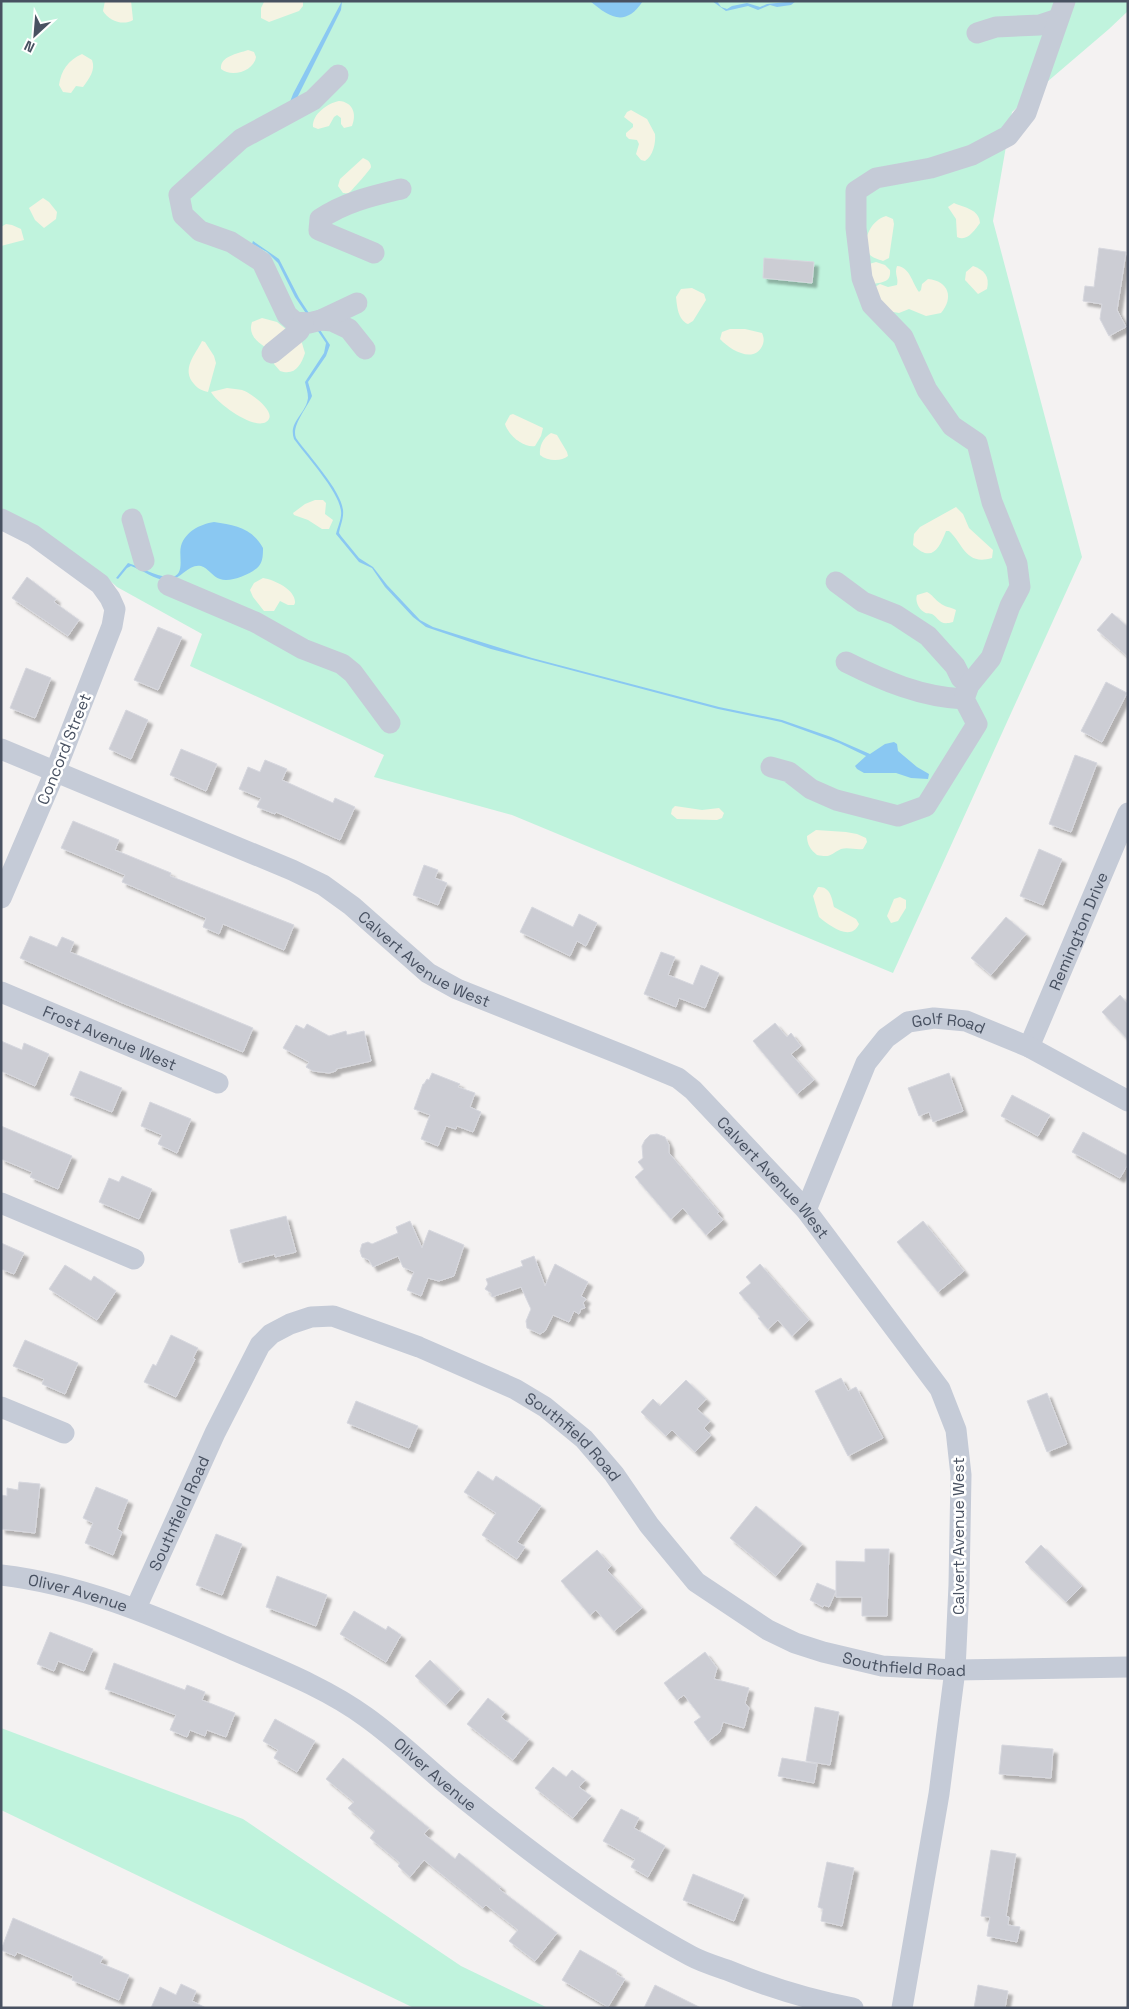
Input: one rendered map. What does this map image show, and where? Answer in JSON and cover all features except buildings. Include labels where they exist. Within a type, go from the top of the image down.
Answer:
[{"type":"street","points":[[977,33],[996,27],[1040,25],[1061,10]]},
{"type":"street","points":[[846,662],[905,689],[941,698],[966,692],[992,658],[1010,606],[1020,587],[1017,564],[992,502],[977,443],[952,426],[927,390],[903,337],[872,305],[862,278],[856,228],[856,191],[876,178],[930,168],[972,155],[1008,136],[1026,113],[1061,10]]},
{"type":"street","points":[[338,75],[313,100],[241,139],[179,195],[184,215],[200,230],[231,242],[262,262],[287,314],[295,322],[332,321],[349,329],[365,349]]},
{"type":"street","points":[[374,254],[319,230],[320,219],[334,210],[362,199],[401,189]]},
{"type":"street","points":[[272,353],[298,331],[313,322],[357,303]]},
{"type":"street","name":"Concord Street","points":[[1,519],[33,535],[100,584],[115,609],[112,626],[56,772],[1,898]]},
{"type":"street","points":[[132,519],[144,560]]},
{"type":"street","points":[[771,767],[789,772],[812,789],[836,800],[898,816],[926,806],[977,724],[955,666],[928,636],[896,615],[862,602],[836,582]]},
{"type":"street","points":[[168,585],[255,622],[303,649],[342,664],[354,673],[390,723]]},
{"type":"street","name":"Calvert Avenue West","points":[[1,749],[292,870],[323,885],[352,906],[428,973],[457,990],[678,1078],[708,1105],[806,1210],[940,1389],[956,1430],[962,1475],[955,1670],[939,1794],[902,2008]]},
{"type":"street","name":"Remington Drive","points":[[1029,1047],[1128,813]]},
{"type":"street","name":"Frost Avenue West","points":[[1,992],[218,1083]]},
{"type":"street","name":"Golf Road","points":[[806,1210],[866,1063],[886,1038],[908,1022],[934,1018],[966,1022],[1029,1047],[1128,1101]]},
{"type":"street","points":[[1,1203],[134,1260]]},
{"type":"street","name":"Southfield Road","points":[[136,1608],[215,1433],[260,1345],[271,1334],[290,1324],[311,1317],[333,1316],[419,1347],[515,1389],[545,1407],[584,1439],[614,1474],[659,1539],[696,1582],[768,1630],[795,1643],[823,1652],[882,1666],[955,1670],[1128,1667]]},
{"type":"street","points":[[1,1406],[64,1433]]},
{"type":"street","name":"Oliver Avenue","points":[[1,1575],[60,1585],[136,1608],[270,1666],[328,1694],[365,1716],[494,1822],[577,1885],[618,1913],[693,1957],[816,2001],[853,2008]]},
{"type":"green space","points":[[1,1],[1128,1],[1128,11],[1012,112],[993,221],[1082,557],[893,973],[512,815],[374,777],[384,755],[190,666],[202,634],[117,587],[105,576],[1,519]]},
{"type":"green space","points":[[1,1728],[243,1819],[461,1966],[548,2008],[414,2008],[1,1810]]},
{"type":"sand","points":[[105,1],[131,1],[133,20],[125,23],[112,20],[103,11]]},
{"type":"sand","points":[[303,1],[303,6],[299,11],[269,22],[261,18],[261,8],[264,2]]},
{"type":"sand","points":[[248,50],[254,52],[256,57],[247,69],[242,72],[231,73],[221,69],[221,65],[226,58]]},
{"type":"sand","points":[[82,54],[92,60],[93,64],[88,81],[83,87],[76,86],[71,93],[63,92],[59,85],[63,71],[73,59]]},
{"type":"sand","points":[[339,101],[348,104],[353,109],[352,126],[344,128],[341,124],[341,118],[337,115],[329,126],[318,129],[313,127],[315,118],[322,110],[330,104]]},
{"type":"sand","points":[[631,110],[647,119],[655,134],[653,149],[645,161],[641,160],[636,154],[639,144],[637,140],[629,139],[626,136],[626,133],[633,127],[633,124],[624,117]]},
{"type":"sand","points":[[363,158],[368,160],[371,166],[370,169],[350,192],[343,193],[338,186],[340,179]]},
{"type":"sand","points":[[43,198],[57,212],[56,219],[44,228],[35,220],[29,208]]},
{"type":"sand","points":[[954,203],[971,210],[979,218],[980,223],[978,226],[970,235],[964,238],[957,237],[956,219],[948,207]]},
{"type":"sand","points":[[886,216],[893,219],[894,224],[889,258],[883,261],[870,255],[866,242],[872,226]]},
{"type":"sand","points":[[6,224],[21,229],[24,240],[1,246],[1,227]]},
{"type":"sand","points":[[876,262],[885,265],[890,270],[890,274],[886,281],[873,284],[869,264]]},
{"type":"sand","points":[[897,266],[908,272],[919,292],[922,284],[928,279],[935,280],[945,287],[948,296],[941,313],[926,316],[909,309],[899,313],[888,311],[873,288],[880,284],[888,287],[897,285]]},
{"type":"sand","points":[[973,266],[980,269],[988,280],[987,289],[978,294],[965,280],[966,272]]},
{"type":"sand","points":[[692,288],[704,294],[706,300],[693,321],[688,324],[680,316],[676,297],[681,289]]},
{"type":"sand","points":[[262,318],[277,322],[287,330],[265,347],[256,340],[251,330],[252,322]]},
{"type":"sand","points":[[730,329],[745,329],[762,333],[763,344],[754,354],[742,354],[720,339],[722,332]]},
{"type":"sand","points":[[301,340],[305,353],[302,362],[293,371],[280,371],[274,364],[275,360]]},
{"type":"sand","points":[[202,341],[205,342],[214,356],[216,363],[208,392],[196,386],[189,373],[190,362]]},
{"type":"sand","points":[[227,388],[242,390],[262,404],[269,414],[266,422],[260,423],[244,419],[220,402],[211,392]]},
{"type":"sand","points":[[513,414],[543,428],[535,446],[521,443],[509,432],[505,424],[510,415]]},
{"type":"sand","points":[[551,433],[557,435],[567,452],[568,456],[565,458],[554,460],[546,459],[540,455],[542,442]]},
{"type":"sand","points":[[315,500],[323,500],[326,503],[325,514],[333,520],[329,529],[322,529],[293,513],[305,504]]},
{"type":"sand","points":[[956,507],[963,514],[969,528],[993,550],[992,558],[983,560],[970,556],[949,531],[946,531],[941,543],[930,553],[925,553],[913,545],[914,534],[920,527]]},
{"type":"sand","points":[[263,578],[284,586],[292,594],[294,605],[288,605],[280,601],[274,611],[264,611],[250,590],[254,583]]},
{"type":"sand","points":[[927,592],[942,604],[956,610],[953,622],[942,623],[932,614],[920,609],[916,597]]},
{"type":"sand","points":[[675,806],[702,810],[719,808],[724,813],[722,818],[717,820],[677,819],[671,814]]},
{"type":"sand","points":[[816,830],[857,834],[866,838],[867,842],[863,849],[844,848],[828,856],[817,855],[810,847],[807,836]]},
{"type":"sand","points":[[818,887],[825,888],[828,891],[834,907],[856,919],[859,924],[855,929],[851,932],[840,931],[819,917],[813,896]]},
{"type":"sand","points":[[900,897],[906,900],[906,908],[898,921],[891,923],[887,916],[894,899]]},
{"type":"water","points":[[342,1],[341,10],[294,104],[288,107],[293,94]]},
{"type":"water","points":[[590,1],[643,1],[630,15],[617,17],[604,12]]},
{"type":"water","points":[[712,1],[717,1],[721,7],[727,9],[747,3],[760,7],[767,4],[796,1],[791,5],[777,7],[770,5],[758,10],[748,6],[726,11]]},
{"type":"water","points":[[253,241],[279,259],[299,298],[330,345],[326,356],[308,382],[312,396],[296,428],[296,438],[323,473],[341,502],[343,513],[339,533],[341,536],[359,558],[373,567],[420,620],[433,627],[532,658],[719,707],[782,720],[831,737],[870,754],[885,744],[894,742],[897,744],[898,751],[917,767],[929,774],[928,779],[911,778],[896,773],[864,773],[855,766],[866,756],[839,743],[781,722],[718,709],[491,649],[426,627],[413,617],[385,587],[372,568],[359,562],[336,534],[341,516],[339,503],[321,474],[294,439],[293,428],[307,404],[308,398],[305,382],[324,353],[326,343],[295,297],[278,263],[267,252],[252,244]]},
{"type":"water","points":[[214,522],[236,526],[248,532],[259,541],[263,548],[262,560],[256,569],[235,579],[224,580],[217,578],[204,567],[197,566],[174,579],[165,580],[155,578],[131,566],[118,579],[116,578],[128,563],[158,575],[168,577],[178,574],[180,570],[180,550],[183,541],[198,527]]}]
